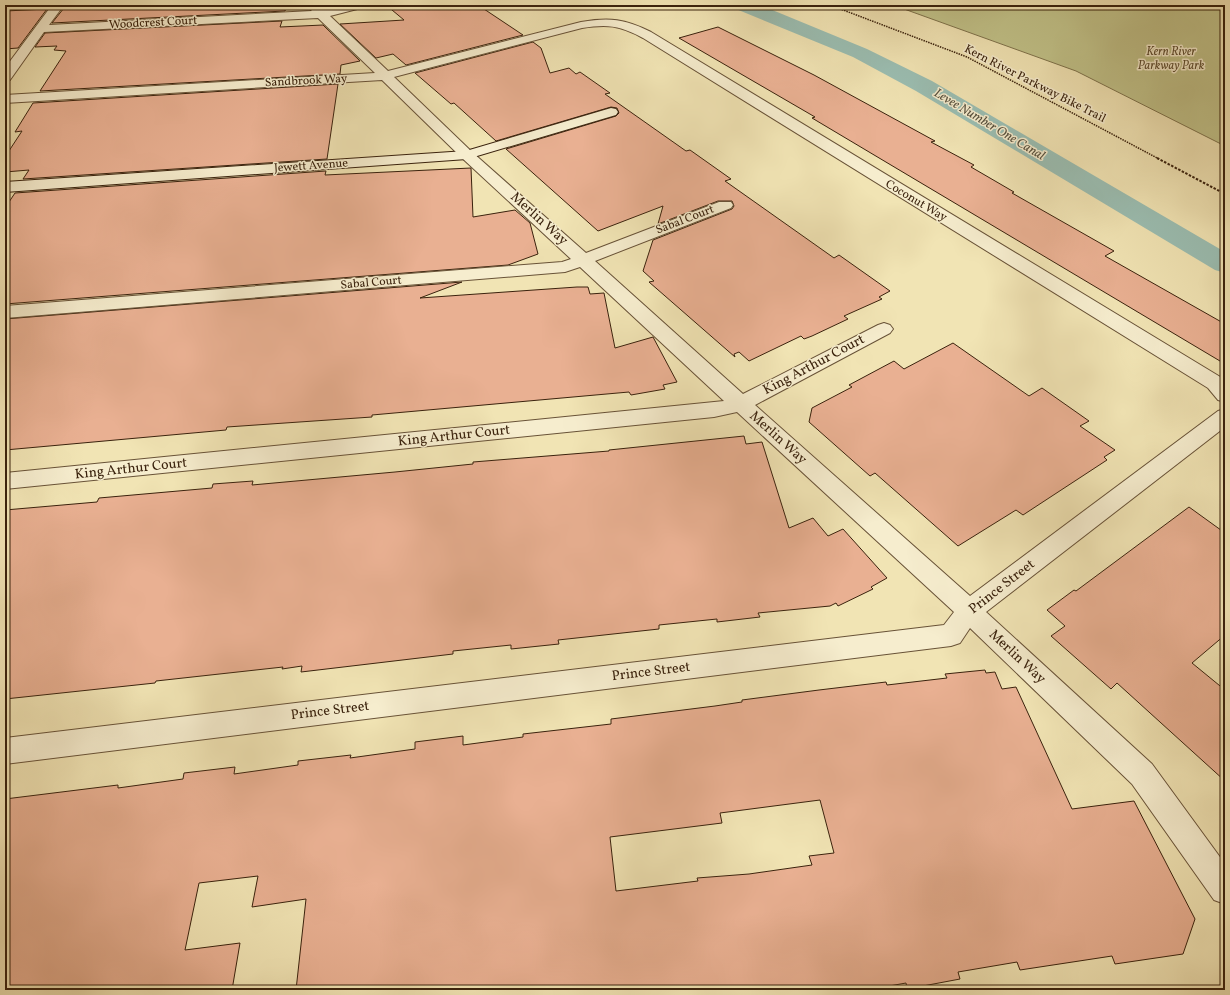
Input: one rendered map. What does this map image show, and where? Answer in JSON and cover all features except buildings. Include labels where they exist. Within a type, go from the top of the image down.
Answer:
[{"type":"street","points":[[5,77],[58,5]]},
{"type":"street","name":"Woodcrest Court","points":[[40,29],[317,10],[361,5]]},
{"type":"street","name":"Merlin Way","points":[[317,10],[467,155],[969,611],[1142,774],[1225,888]]},
{"type":"street","name":"Sandbrook Way","points":[[5,99],[385,76],[581,25],[600,22]]},
{"type":"street","name":"Coconut Way","points":[[600,22],[621,22],[647,35],[1215,383],[1224,410]]},
{"type":"street","name":"Jewett Avenue","points":[[5,187],[467,155],[611,112]]},
{"type":"street","name":"Sabal Court","points":[[5,312],[565,267],[725,205]]},
{"type":"street","name":"King Arthur Court","points":[[5,481],[714,410],[740,404],[884,329]]},
{"type":"street","name":"Prince Street","points":[[5,751],[951,635],[969,611],[1224,410]]},
{"type":"path","name":"Kern River Parkway Bike Trail","points":[[830,5],[968,57],[1225,194]]},
{"type":"green space","name":"Kern River Parkway Park","points":[[893,5],[1225,5],[1225,146],[1076,71]]},
{"type":"waterway","name":"Levee Number One Canal","points":[[743,5],[860,53],[924,86],[1225,264]]}]
